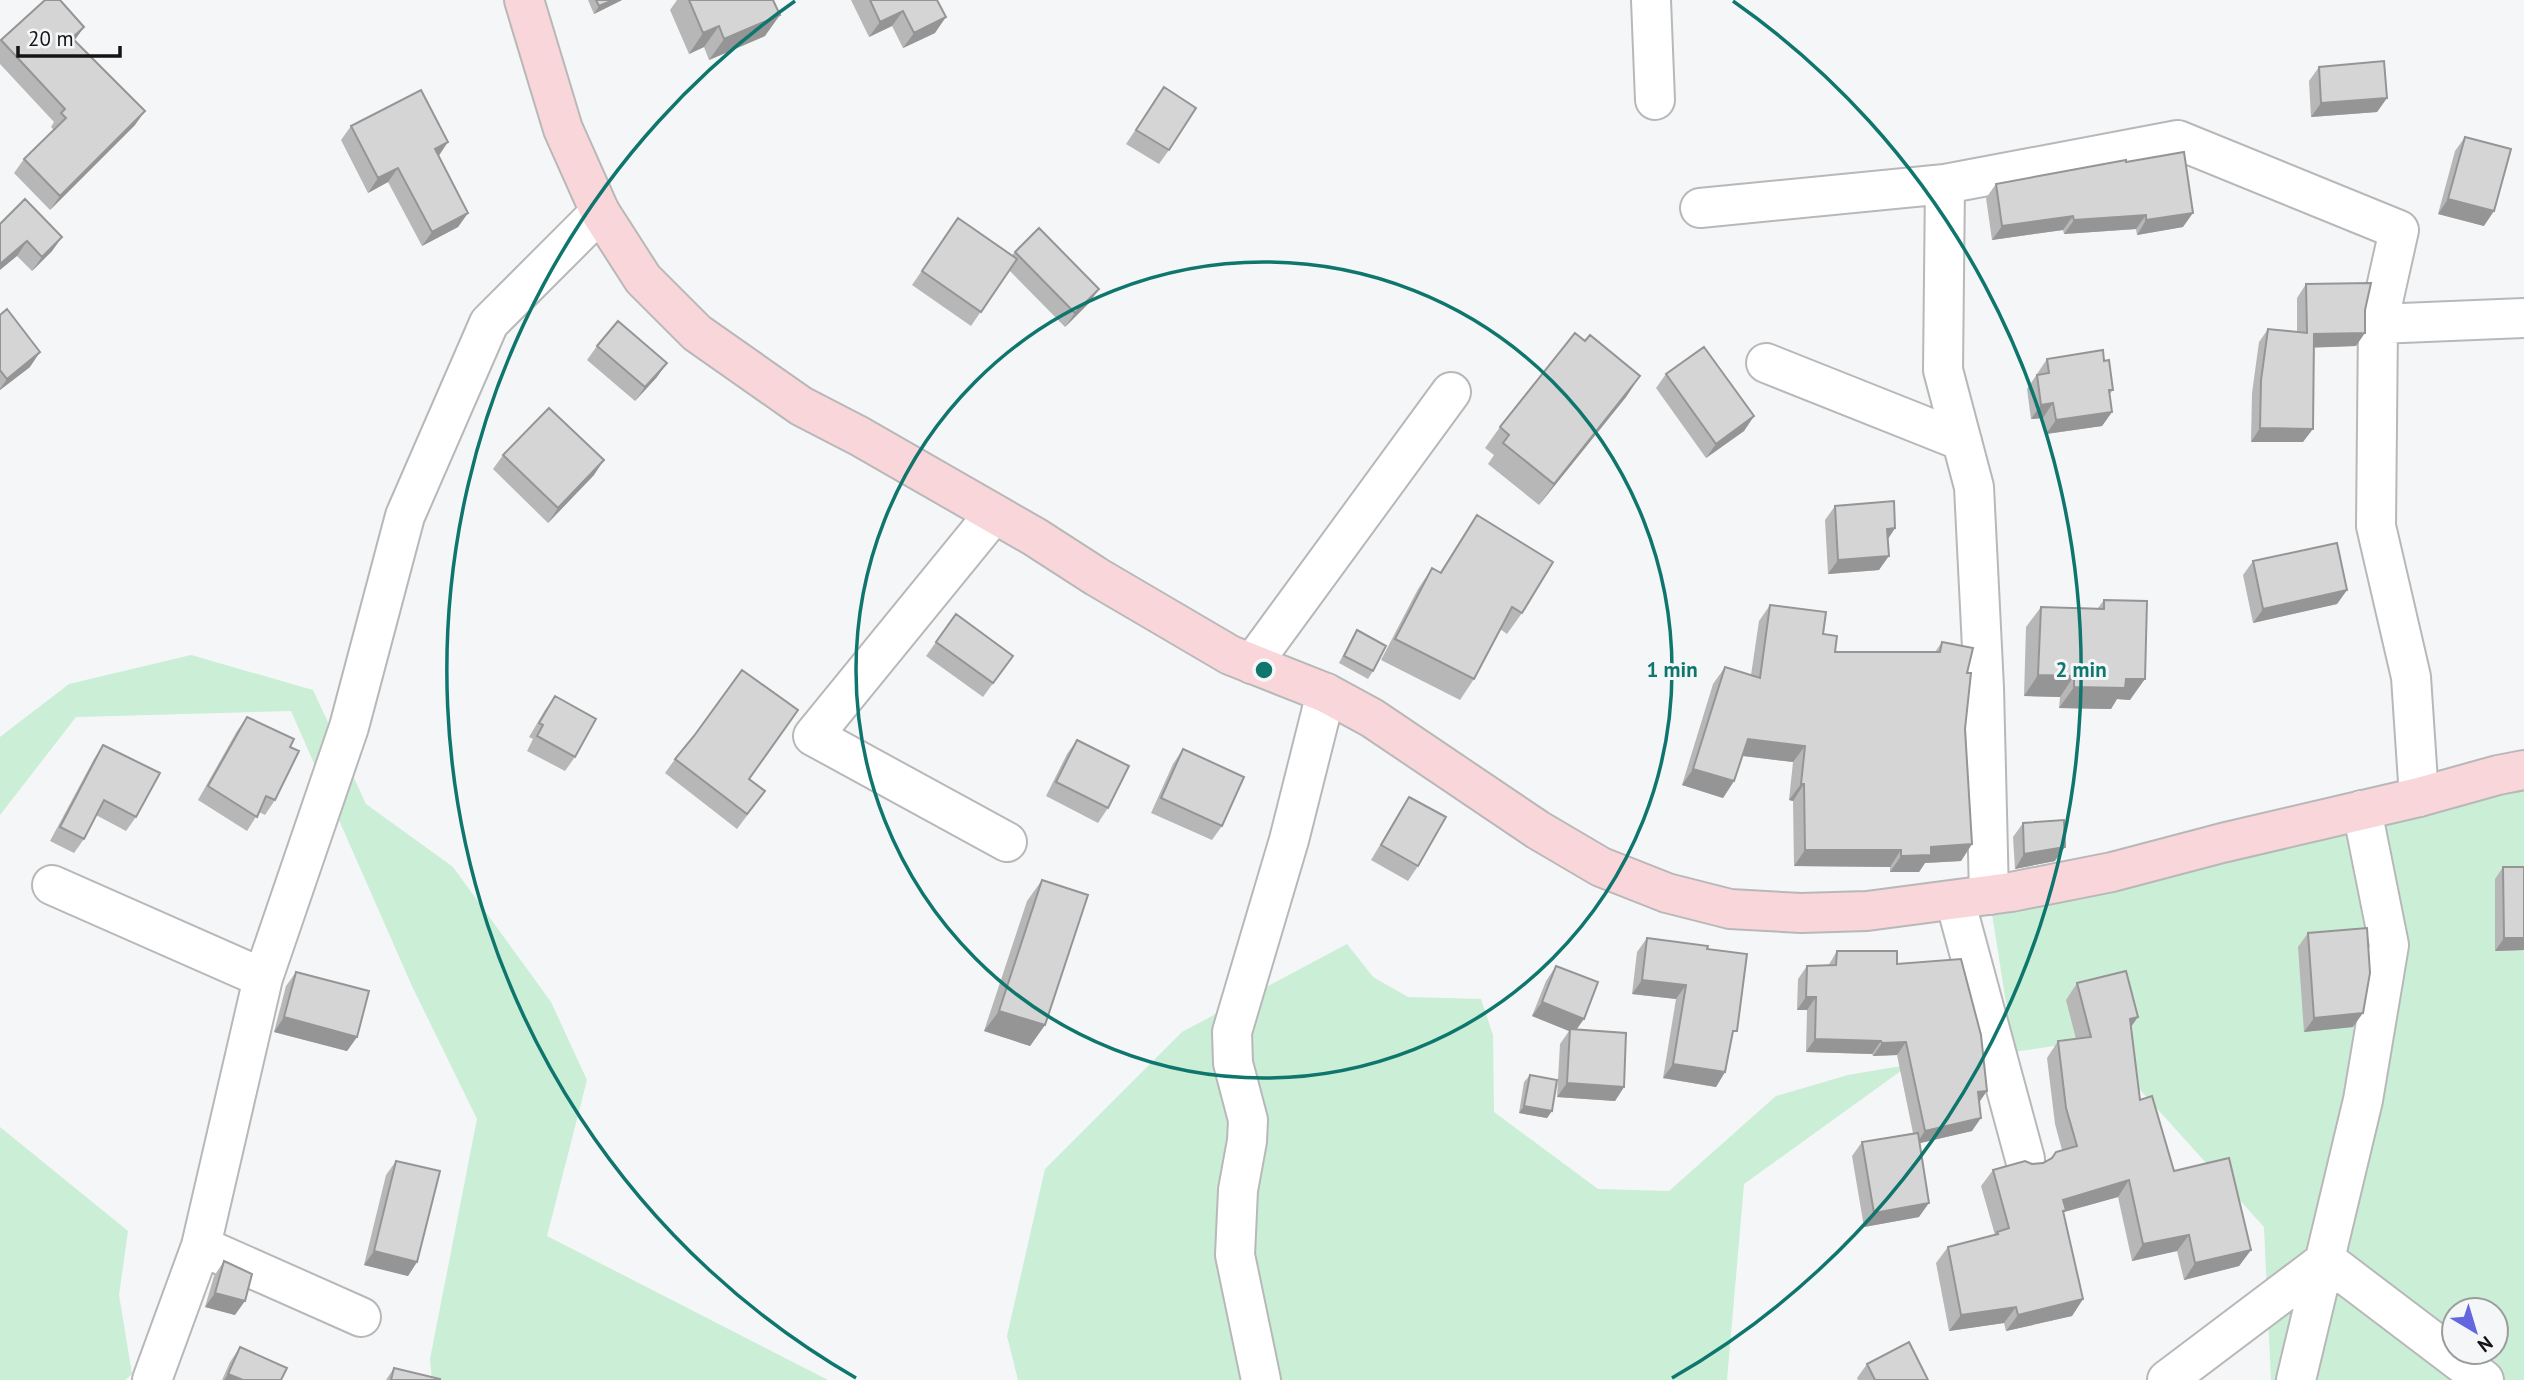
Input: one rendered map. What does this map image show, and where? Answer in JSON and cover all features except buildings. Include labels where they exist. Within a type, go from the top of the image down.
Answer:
[{"type":"street","points":[[524,0],[563,129],[600,212],[643,279],[697,333],[801,405],[994,514],[1230,655],[1326,693],[1372,718],[1570,849],[1601,867],[1667,893],[1731,909],[1801,914],[1867,911],[1972,897],[2112,872],[2222,842],[2524,770]]},
{"type":"street","points":[[1651,0],[1655,100]]},
{"type":"street","points":[[1700,208],[1945,184],[2178,140],[2399,230],[2378,324],[2376,526],[2411,677],[2419,797]]},
{"type":"street","points":[[1945,184],[1943,370],[1974,486],[1984,688],[1972,897],[2025,1159]]},
{"type":"street","points":[[152,1380],[201,1246],[263,978],[349,727],[405,516],[489,323],[600,212]]},
{"type":"street","points":[[2378,324],[2524,318]]},
{"type":"street","points":[[1766,363],[1962,441]]},
{"type":"street","points":[[1252,664],[1451,392]]},
{"type":"street","points":[[994,514],[813,736],[1007,842]]},
{"type":"street","points":[[1261,1380],[1235,1255],[1238,1190],[1248,1120],[1233,1063],[1232,1032],[1289,841],[1326,693]]},
{"type":"street","points":[[2296,1380],[2363,1100],[2389,945],[2362,810]]},
{"type":"street","points":[[51,886],[263,978]]},
{"type":"street","points":[[201,1246],[361,1317]]},
{"type":"street","points":[[2167,1380],[2326,1260]]},
{"type":"street","points":[[2326,1260],[2484,1380]]},
{"type":"green space","points":[[191,655],[313,690],[366,804],[453,867],[551,1002],[587,1080],[547,1236],[828,1380],[432,1380],[430,1359],[477,1119],[412,986],[291,711],[76,717],[0,815],[0,737],[69,684]]},
{"type":"green space","points":[[2524,776],[2524,1380],[2271,1380],[2264,1227],[2095,1040],[1905,1068],[1744,1184],[1727,1380],[1018,1380],[1007,1336],[1045,1169],[1182,1032],[1347,944],[1373,977],[1408,997],[1481,999],[1493,1035],[1494,1112],[1598,1189],[1669,1191],[1776,1096],[1848,1075],[2013,1047],[1989,895]]},
{"type":"green space","points":[[0,1127],[128,1231],[119,1295],[132,1374],[125,1380],[0,1380]]}]
